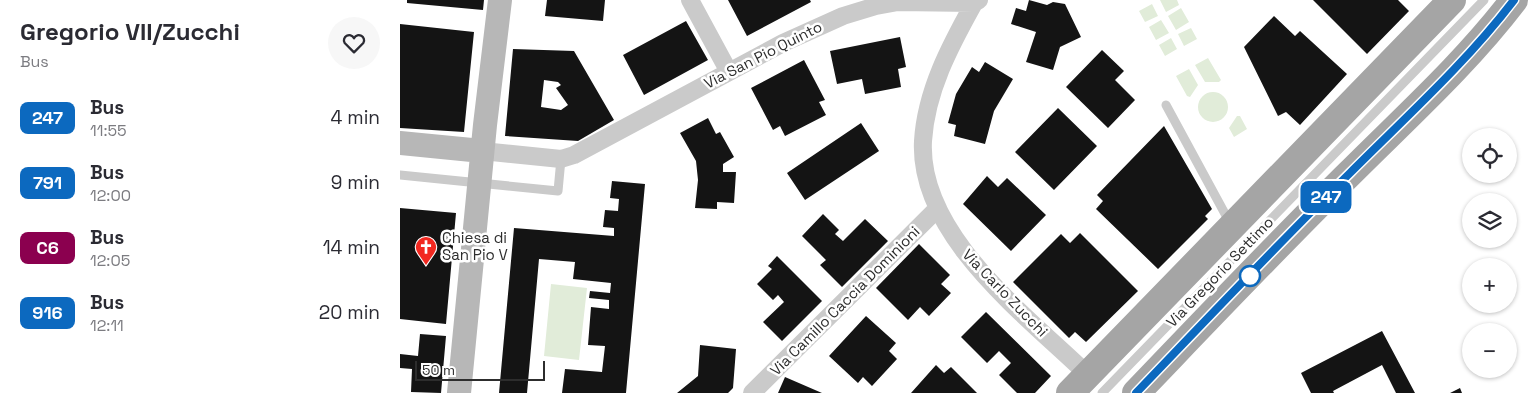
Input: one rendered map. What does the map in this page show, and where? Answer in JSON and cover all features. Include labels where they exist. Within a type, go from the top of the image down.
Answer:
[{"type":"main road","name":"Via Gregorio Settimo","points":[[1087,387],[1232,228],[1452,0]]},
{"type":"main road","name":"Via Gregorio Settimo","points":[[1136,393],[1493,28],[1514,0]]},
{"type":"street","points":[[459,393],[482,151],[500,0]]},
{"type":"street","points":[[690,0],[729,72]]},
{"type":"street","name":"Via San Pio Quinto","points":[[561,159],[574,155],[792,38],[843,16],[882,5],[916,1],[977,2]]},
{"type":"street","name":"Via Carlo Zucchi","points":[[977,2],[942,64],[925,120],[924,160],[929,186],[937,209],[950,232],[974,264],[1087,387]]},
{"type":"street","points":[[400,143],[561,159]]},
{"type":"street","name":"Via Camillo Caccia Dominioni","points":[[752,393],[937,209]]},
{"type":"lane","name":"Via Gregorio Settimo","points":[[1087,387],[1484,0]]},
{"type":"lane","points":[[1166,105],[1232,228]]},
{"type":"lane","points":[[400,175],[558,190],[561,159]]},
{"type":"green space","points":[[1160,0],[1177,0],[1179,5],[1166,12]]},
{"type":"green space","points":[[1152,4],[1158,16],[1145,22],[1139,11]]},
{"type":"green space","points":[[1181,8],[1189,22],[1176,30],[1168,16]]},
{"type":"green space","points":[[1161,20],[1169,33],[1156,40],[1149,27]]},
{"type":"green space","points":[[1191,28],[1197,39],[1184,46],[1178,34]]},
{"type":"green space","points":[[1171,38],[1177,49],[1165,56],[1159,45]]},
{"type":"green space","points":[[1208,58],[1221,80],[1219,82],[1205,82],[1195,65]]},
{"type":"green space","points":[[1189,69],[1198,85],[1190,97],[1187,96],[1176,76]]},
{"type":"green space","points":[[1213,92],[1224,96],[1228,107],[1224,118],[1213,122],[1202,118],[1198,107],[1202,96]]},
{"type":"green space","points":[[1237,116],[1240,116],[1247,129],[1234,137],[1229,128]]},
{"type":"green space","points":[[551,284],[587,288],[579,360],[544,356]]},
{"type":"building","points":[[407,0],[484,0],[483,10],[407,3]]},
{"type":"building","points":[[547,0],[605,0],[603,21],[545,16]]},
{"type":"building","points":[[728,0],[810,0],[811,2],[747,36]]},
{"type":"building","points":[[1029,0],[1047,5],[1053,2],[1065,4],[1081,37],[1060,47],[1053,70],[1026,62],[1036,32],[1011,24],[1016,8],[1026,11]]},
{"type":"building","points":[[1313,0],[1398,0],[1409,11],[1367,54]]},
{"type":"building","points":[[1274,16],[1295,36],[1300,31],[1347,74],[1300,125],[1286,112],[1278,116],[1244,47]]},
{"type":"building","points":[[686,21],[708,60],[644,95],[623,55]]},
{"type":"building","points":[[400,24],[474,32],[464,132],[400,128]]},
{"type":"building","points":[[900,37],[906,67],[898,69],[901,87],[865,94],[862,79],[837,84],[830,51]]},
{"type":"building","points":[[513,49],[574,51],[614,120],[578,141],[505,136]],"holes":[[[544,80],[558,82],[561,85],[556,88],[568,105],[561,110],[541,107]]]},
{"type":"building","points":[[1102,50],[1124,71],[1115,80],[1135,100],[1108,128],[1066,87]]},
{"type":"building","points":[[804,60],[825,100],[819,102],[826,115],[785,136],[780,126],[773,130],[751,88]]},
{"type":"building","points":[[985,62],[1013,79],[994,111],[985,144],[954,136],[956,125],[948,123],[956,94],[972,67],[979,72]]},
{"type":"building","points":[[1058,108],[1097,146],[1054,190],[1015,152]]},
{"type":"building","points":[[708,118],[716,134],[720,132],[734,157],[723,164],[723,172],[736,172],[734,203],[717,202],[717,209],[695,208],[698,180],[696,161],[680,133]]},
{"type":"building","points":[[861,123],[879,151],[805,200],[787,173]]},
{"type":"building","points":[[1164,126],[1212,209],[1205,216],[1208,219],[1158,269],[1096,209],[1103,201],[1097,195]]},
{"type":"building","points":[[987,176],[998,187],[1007,178],[1046,215],[1011,251],[963,204]]},
{"type":"building","points":[[612,181],[645,184],[626,393],[562,393],[565,369],[602,372],[605,346],[588,345],[591,307],[609,309],[609,300],[589,298],[590,291],[610,293],[611,283],[573,279],[575,262],[539,259],[527,393],[499,393],[514,228],[614,236],[614,228],[603,227],[605,210],[618,211],[619,199],[610,198]]},
{"type":"building","name":"Chiesa di San Pio V","points":[[400,208],[456,213],[446,324],[400,319]]},
{"type":"building","points":[[823,214],[839,230],[835,234],[843,241],[865,219],[888,241],[842,287],[820,265],[826,260],[802,236]]},
{"type":"building","points":[[1080,233],[1138,291],[1086,342],[1075,332],[1069,338],[1013,282],[1061,234],[1070,243]]},
{"type":"building","points":[[919,244],[950,275],[941,284],[951,293],[929,316],[920,307],[908,320],[876,288]]},
{"type":"building","points":[[777,256],[822,301],[782,341],[763,322],[784,302],[778,295],[773,300],[757,284],[772,269],[768,266]]},
{"type":"building","points":[[986,312],[1051,376],[1035,393],[1017,393],[999,375],[1011,363],[999,351],[987,363],[961,337]]},
{"type":"building","points":[[866,316],[896,343],[889,351],[897,359],[872,386],[863,377],[858,383],[829,356]]},
{"type":"building","points":[[1382,331],[1415,393],[1396,393],[1382,365],[1333,391],[1334,393],[1311,393],[1301,373]]},
{"type":"building","points":[[420,334],[446,336],[441,393],[411,392],[412,369],[400,368],[400,354],[418,356]]},
{"type":"building","points":[[700,345],[736,349],[733,388],[728,393],[677,393],[698,376]]},
{"type":"building","points":[[936,365],[944,373],[951,367],[977,393],[911,393]]},
{"type":"building","points":[[785,377],[822,393],[778,393]]},
{"type":"building","points":[[1460,388],[1462,393],[1450,393]]},
{"type":"bus line","name":"247","points":[[1136,393],[1493,28],[1514,0]]},
{"type":"place","name":"Chiesa di San Pio V","points":[[426,266]]}]
